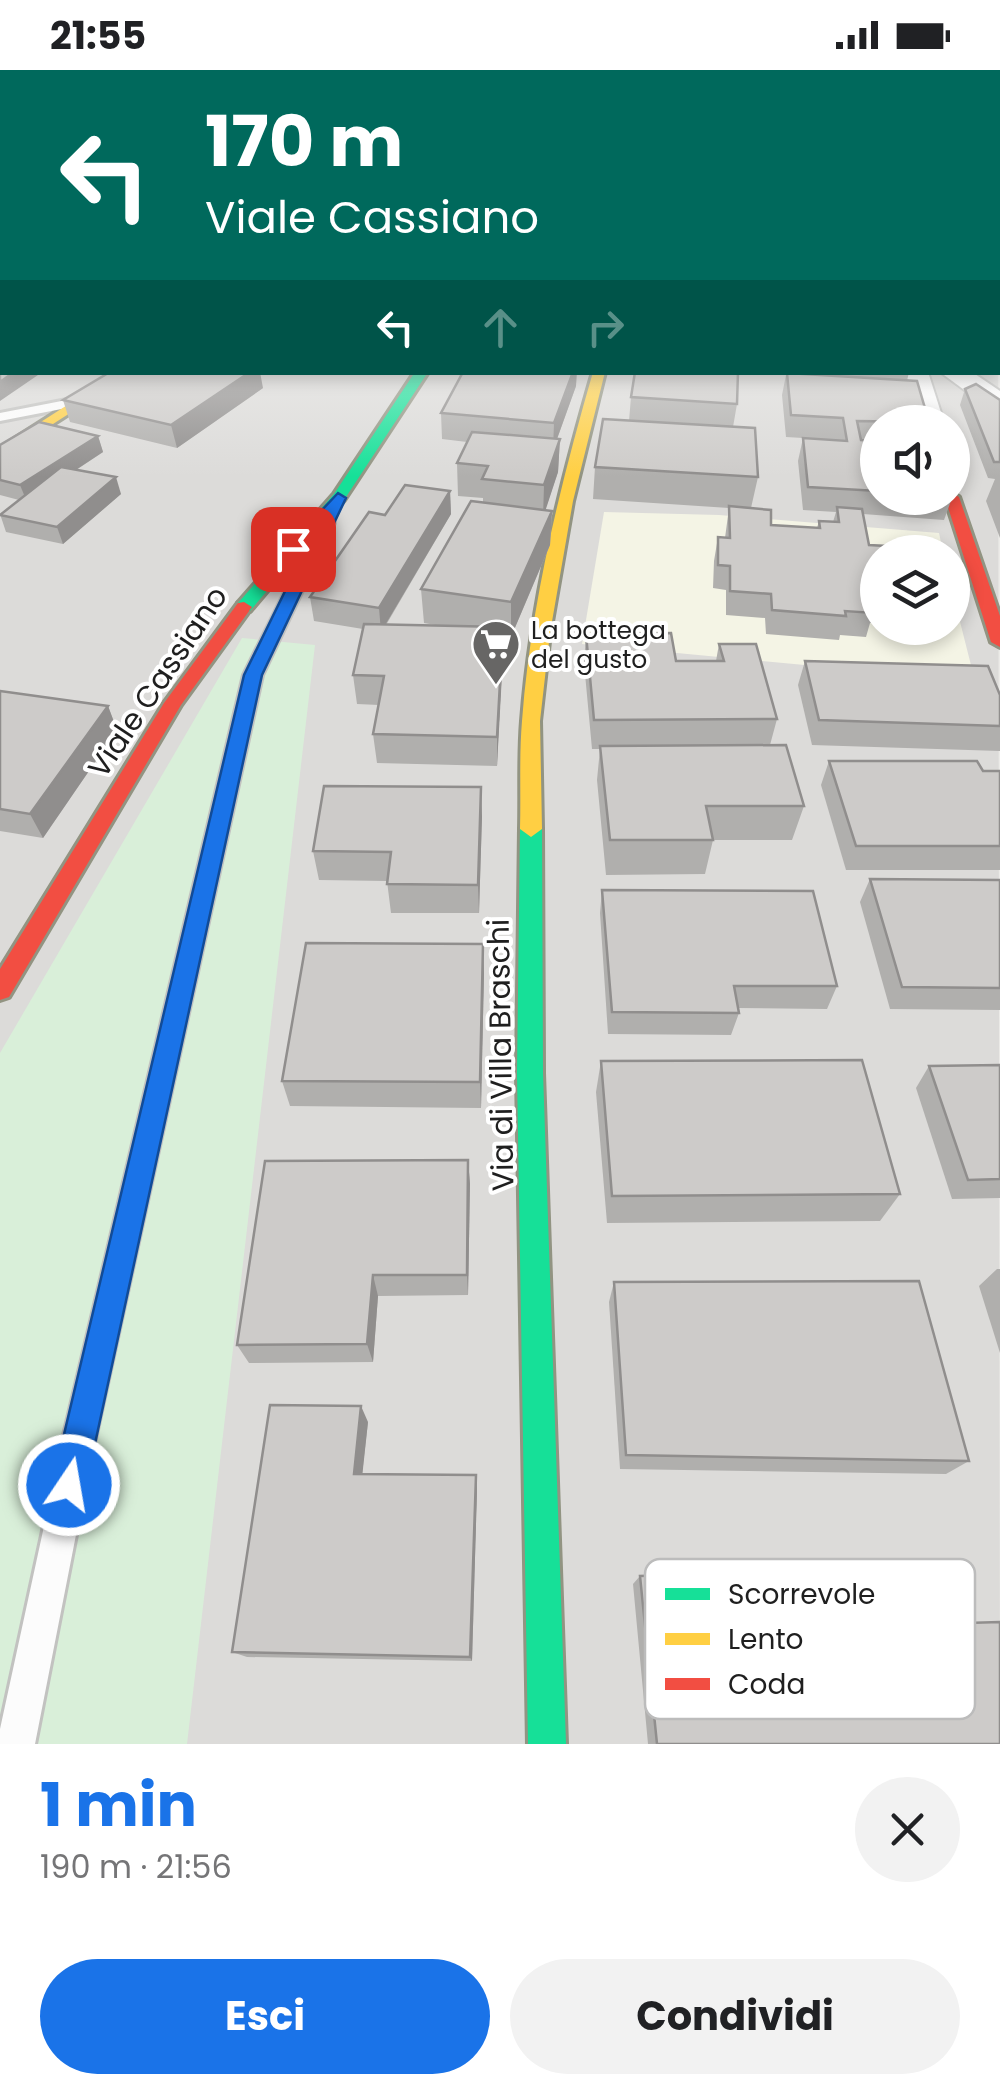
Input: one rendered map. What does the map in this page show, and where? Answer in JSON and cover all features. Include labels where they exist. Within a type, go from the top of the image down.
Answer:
[{"type":"street","points":[[0,454],[123,375]]},
{"type":"street","name":"Viale Cassiano","points":[[0,990],[173,703],[248,600],[338,498],[420,375]]},
{"type":"street","name":"Via di Villa Braschi","points":[[546,1744],[530,1074],[530,722],[575,456],[598,375]]},
{"type":"street","points":[[916,375],[925,405]]},
{"type":"street","points":[[958,375],[1000,403]]},
{"type":"street","points":[[958,515],[1000,642]]},
{"type":"lane","points":[[0,417],[81,402]]},
{"type":"lane","points":[[16,1744],[77,1448],[253,675],[338,498]]},
{"type":"shaded area","points":[[0,375],[998,375],[1000,1744],[0,1744]]},
{"type":"shaded area","points":[[604,512],[719,515],[939,533],[860,535],[860,645],[966,645],[975,681],[582,644]]},
{"type":"green space","points":[[242,638],[315,645],[187,1744],[0,1744],[0,1053]]},
{"type":"building","points":[[105,375],[246,375],[171,425],[63,400]]},
{"type":"building","points":[[461,375],[572,375],[554,423],[441,413]]},
{"type":"building","points":[[635,375],[738,375],[737,404],[631,397]]},
{"type":"building","points":[[787,375],[917,381],[924,405],[860,405],[860,490],[808,487],[803,438],[847,441],[843,418],[791,415]]},
{"type":"building","points":[[976,384],[1000,400],[1000,462],[994,462],[965,389]]},
{"type":"building","points":[[603,419],[755,428],[758,477],[595,467]]},
{"type":"building","points":[[39,422],[98,436],[20,485],[0,480],[0,445]]},
{"type":"building","points":[[472,432],[560,439],[544,485],[482,479],[488,466],[457,463]]},
{"type":"building","points":[[61,467],[116,477],[57,527],[0,515]]},
{"type":"building","points":[[405,485],[450,491],[379,608],[310,597],[369,512],[385,515]]},
{"type":"building","points":[[471,501],[552,511],[511,602],[421,589]]},
{"type":"building","points":[[729,506],[771,510],[771,525],[820,528],[819,521],[839,522],[837,507],[860,509],[867,535],[860,535],[860,612],[845,611],[846,616],[772,610],[771,594],[730,591],[730,566],[718,565],[718,537],[730,538]]},
{"type":"building","points":[[364,624],[503,627],[497,737],[373,734],[384,676],[353,675]]},
{"type":"building","points":[[671,633],[676,661],[724,661],[719,644],[756,644],[777,719],[594,720],[586,634]]},
{"type":"building","points":[[805,661],[988,666],[1000,695],[1000,726],[819,720]]},
{"type":"building","points":[[0,691],[108,706],[30,814],[0,809]]},
{"type":"building","points":[[786,745],[804,806],[706,806],[713,840],[610,840],[600,746]]},
{"type":"building","points":[[829,761],[977,761],[983,771],[1000,771],[1000,846],[856,846]]},
{"type":"building","points":[[324,786],[481,787],[478,885],[387,884],[391,852],[313,851]]},
{"type":"building","points":[[870,879],[1000,880],[1000,988],[902,987]]},
{"type":"building","points":[[602,890],[813,891],[837,986],[734,986],[739,1013],[612,1012]]},
{"type":"building","points":[[306,943],[483,944],[480,1082],[282,1081]]},
{"type":"building","points":[[862,1060],[900,1194],[612,1196],[601,1061]]},
{"type":"building","points":[[1000,1065],[1000,1179],[968,1180],[929,1066]]},
{"type":"building","points":[[468,1160],[467,1275],[373,1275],[367,1344],[237,1345],[265,1161]]},
{"type":"building","points":[[919,1281],[969,1461],[626,1455],[614,1282]]},
{"type":"building","points":[[270,1405],[361,1406],[354,1474],[476,1475],[470,1657],[232,1652]]},
{"type":"building","points":[[640,1576],[645,1576],[645,1625]]},
{"type":"building","points":[[1000,1622],[1000,1744],[657,1744],[654,1719],[975,1719],[975,1623]]},
{"type":"traffic: fast","points":[[244,607],[339,497],[420,375]]},
{"type":"traffic: fast","points":[[531,829],[530,1073],[547,1744]]},
{"type":"traffic: slow","points":[[0,454],[123,375]]},
{"type":"traffic: slow","points":[[531,829],[531,721],[541,633],[566,501],[598,375]]},
{"type":"traffic: jam","points":[[958,515],[1000,642]]},
{"type":"traffic: jam","points":[[0,990],[173,703],[244,607]]},
{"type":"place","name":"La bottega del gusto","points":[[496,686]]},
{"type":"route","points":[[69,1485],[253,675],[338,498],[293,549]]}]
